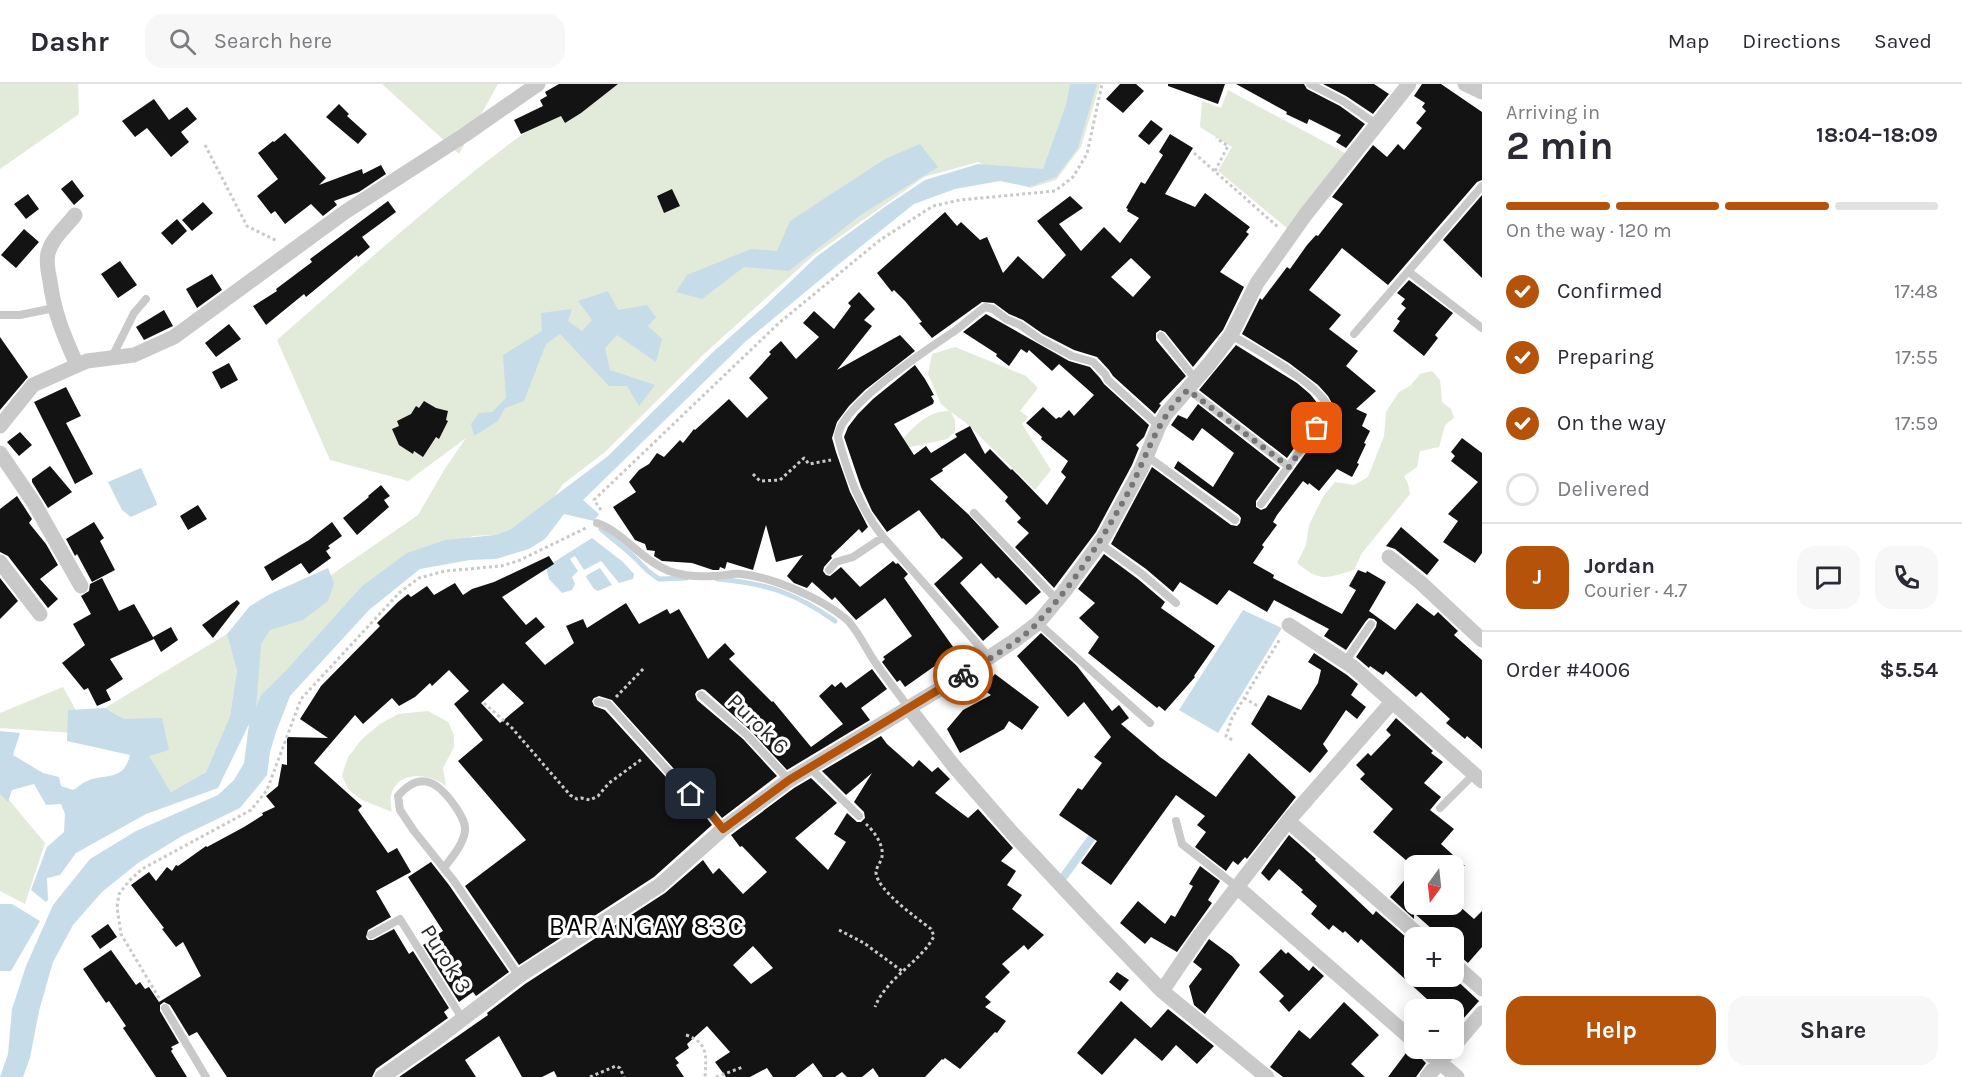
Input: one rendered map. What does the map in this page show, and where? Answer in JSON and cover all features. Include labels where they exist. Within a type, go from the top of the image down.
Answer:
[{"type":"street","points":[[0,426],[33,385],[87,361],[134,355],[174,337],[345,212],[466,134],[538,84]]},
{"type":"street","points":[[381,1077],[519,976],[660,885],[723,829],[789,780],[989,657],[1038,623],[1099,543],[1147,456],[1159,426],[1178,399],[1192,385],[1231,335],[1257,283],[1289,237],[1409,84]]},
{"type":"street","points":[[1465,84],[1482,92]]},
{"type":"street","points":[[75,215],[53,241],[48,254],[48,270],[54,308],[60,328],[77,365]]},
{"type":"street","points":[[0,453],[33,503],[81,586]]},
{"type":"street","points":[[1389,557],[1482,640]]},
{"type":"street","points":[[0,562],[40,614]]},
{"type":"street","points":[[1290,626],[1345,662],[1478,777]]},
{"type":"street","points":[[1162,991],[1200,935],[1288,821],[1392,702]]},
{"type":"street","points":[[909,707],[953,765],[1014,835],[1162,991],[1267,1077]]},
{"type":"street","points":[[1288,821],[1409,927]]},
{"type":"street","points":[[1237,887],[1404,1032]]},
{"type":"street","points":[[1464,973],[1482,989]]},
{"type":"street","points":[[1464,1034],[1482,1013]]},
{"type":"street","points":[[1435,1059],[1457,1077]]},
{"type":"street","points":[[1427,1077],[1443,1059]]},
{"type":"lane","points":[[1310,84],[1343,101],[1376,124]]},
{"type":"lane","points":[[1354,334],[1482,186]]},
{"type":"lane","points":[[1409,272],[1482,328]]},
{"type":"lane","points":[[111,358],[134,313],[146,299]]},
{"type":"lane","points":[[989,657],[883,537],[859,501],[838,437],[839,431],[851,412],[896,372],[985,307],[993,309],[1006,319],[1072,356],[1093,362],[1106,374],[1108,380],[1159,426]]},
{"type":"lane","points":[[0,315],[20,315],[54,308]]},
{"type":"lane","points":[[1231,335],[1277,362],[1318,393],[1328,403],[1329,408],[1261,504]]},
{"type":"lane","points":[[1161,336],[1192,385],[1289,467]]},
{"type":"lane","points":[[1147,456],[1235,520]]},
{"type":"lane","points":[[974,513],[1057,600]]},
{"type":"lane","points":[[597,523],[607,526],[644,558],[669,571],[688,576],[739,573],[789,587],[811,597],[851,624],[872,658],[909,707]]},
{"type":"lane","points":[[829,570],[836,562],[853,557],[883,537]]},
{"type":"lane","points":[[1099,543],[1142,574],[1176,603]]},
{"type":"lane","points":[[1038,623],[1150,723]]},
{"type":"lane","points":[[1345,662],[1371,624]]},
{"type":"lane","name":"Purok 6","points":[[701,695],[747,735],[789,780]]},
{"type":"lane","points":[[598,702],[608,704],[679,783],[703,804],[723,829]]},
{"type":"lane","name":"Purok 6","points":[[810,768],[859,816]]},
{"type":"lane","points":[[1440,808],[1478,777]]},
{"type":"lane","points":[[444,868],[463,838],[466,829],[463,819],[437,785],[425,781],[414,783],[407,786],[398,796],[400,810],[444,868],[519,976]]},
{"type":"lane","points":[[1176,821],[1182,844],[1237,887]]},
{"type":"lane","name":"Purok 3","points":[[371,935],[400,920],[462,1018]]},
{"type":"lane","points":[[165,1008],[206,1077]]},
{"type":"path","points":[[165,1008],[121,934],[117,907],[119,894],[142,869],[251,810],[267,790],[301,699],[399,592],[419,578],[445,571],[501,566],[518,561],[597,523],[602,511],[594,500],[779,323],[880,240],[933,206],[960,200],[1055,190],[1073,177],[1087,154],[1102,84]]},
{"type":"path","points":[[1215,171],[1228,146],[1216,138]]},
{"type":"path","points":[[205,145],[247,226],[296,248]]},
{"type":"path","points":[[1194,153],[1289,237]]},
{"type":"path","points":[[753,474],[760,482],[780,480],[804,458],[809,464],[844,457]]},
{"type":"path","points":[[1232,740],[1226,736],[1226,733],[1244,698],[1290,626]]},
{"type":"path","points":[[608,704],[644,668]]},
{"type":"path","points":[[1244,698],[1258,706]]},
{"type":"path","points":[[484,703],[512,728],[570,795],[577,799],[590,800],[598,796],[609,783],[651,752]]},
{"type":"path","points":[[859,816],[881,843],[882,859],[876,874],[882,886],[933,932],[934,936],[902,971],[875,1007]]},
{"type":"path","points":[[839,930],[864,943],[902,971]]},
{"type":"path","points":[[686,1035],[703,1045],[706,1057],[705,1077]]},
{"type":"path","points":[[590,1077],[616,1066],[620,1068],[624,1077]]},
{"type":"path","points":[[716,1077],[743,1067]]},
{"type":"green space","points":[[0,84],[78,84],[79,114],[0,169]]},
{"type":"green space","points":[[382,84],[498,84],[459,154]]},
{"type":"green space","points":[[596,84],[1100,84],[1081,147],[1056,180],[1030,188],[978,162],[924,177],[814,255],[705,353],[605,452],[563,484],[548,506],[511,529],[495,535],[473,536],[361,587],[261,695],[256,711],[237,670],[230,716],[206,772],[171,792],[124,719],[105,708],[227,634],[231,644],[418,515],[466,438],[408,481],[330,460],[277,340],[472,173],[553,112]]},
{"type":"green space","points":[[1228,90],[1345,153],[1288,229],[1218,171],[1232,147],[1200,127],[1202,101],[1221,108]]},
{"type":"green space","points":[[955,347],[1026,376],[1038,388],[1020,411],[1028,417],[1022,424],[1051,470],[1035,490],[965,422],[951,412],[955,420],[955,432],[947,439],[901,449],[898,444],[927,417],[949,411],[941,404],[928,374],[932,354]]},
{"type":"green space","points":[[1432,371],[1440,380],[1442,402],[1451,409],[1454,418],[1445,425],[1439,447],[1420,451],[1417,467],[1404,476],[1410,494],[1362,553],[1354,570],[1330,577],[1312,574],[1297,563],[1306,545],[1309,525],[1324,495],[1335,482],[1354,485],[1368,477],[1384,436],[1386,412],[1399,392],[1410,386],[1420,374]]},
{"type":"green space","points":[[63,687],[89,734],[0,728],[0,713]]},
{"type":"green space","points":[[428,711],[448,722],[454,735],[454,747],[443,768],[446,786],[426,777],[406,778],[393,790],[392,812],[362,800],[349,790],[342,776],[348,757],[362,739],[380,724],[398,714]]},
{"type":"green space","points":[[0,789],[45,843],[25,904],[0,891]]},
{"type":"water","points":[[1070,84],[1097,84],[1078,148],[1056,177],[1029,187],[1000,181],[955,189],[914,204],[745,342],[583,500],[599,514],[594,521],[564,514],[545,539],[529,549],[496,559],[470,560],[420,569],[369,610],[290,696],[270,752],[267,775],[240,808],[182,836],[138,863],[102,892],[73,925],[53,962],[39,1011],[30,1058],[23,1077],[0,1077],[8,1054],[12,1009],[26,966],[53,905],[90,859],[136,831],[218,795],[234,780],[244,763],[249,724],[218,788],[146,814],[76,853],[60,875],[47,878],[48,900],[46,902],[31,890],[47,847],[64,832],[65,814],[61,804],[46,805],[34,784],[12,790],[8,802],[0,794],[0,731],[20,733],[13,755],[43,773],[59,777],[61,786],[73,790],[92,779],[123,770],[130,755],[67,741],[68,710],[105,708],[124,719],[162,718],[169,750],[149,756],[171,792],[206,772],[230,716],[237,670],[227,634],[250,606],[270,594],[328,568],[334,583],[328,601],[303,620],[270,630],[261,644],[256,708],[261,695],[361,587],[407,553],[445,540],[495,535],[511,529],[608,456],[713,352],[816,257],[886,206],[925,180],[978,164],[1043,169],[1066,105]]},
{"type":"water","points":[[920,144],[938,167],[862,214],[789,271],[744,267],[702,299],[676,292],[687,275],[751,249],[777,251],[790,221],[885,159]]},
{"type":"water","points":[[608,291],[618,310],[647,305],[656,317],[648,326],[662,339],[656,362],[617,335],[605,348],[610,370],[655,385],[639,406],[627,386],[609,386],[560,334],[546,344],[524,401],[505,408],[498,421],[474,436],[471,424],[479,413],[492,412],[506,398],[503,355],[542,331],[541,313],[572,309],[568,321],[582,331],[592,320],[578,301]]},
{"type":"water","points":[[141,468],[157,505],[131,517],[122,510],[108,482]]},
{"type":"water","points":[[592,538],[623,562],[634,574],[633,579],[619,583],[601,561],[584,570],[575,556],[570,559],[578,571],[572,577],[575,584],[572,590],[562,593],[549,579],[546,567]]},
{"type":"water","points":[[600,568],[612,585],[598,591],[586,577]]},
{"type":"water","points":[[1243,610],[1282,628],[1218,733],[1179,710]]},
{"type":"water","points":[[1151,749],[1157,754],[1062,886],[1056,880]]},
{"type":"water","points":[[0,904],[12,904],[40,921],[11,971],[0,971]]},
{"type":"building","points":[[559,84],[618,84],[565,123],[561,116],[521,134],[514,120],[543,106],[540,100],[547,96],[545,92]]},
{"type":"building","points":[[1120,84],[1136,84],[1144,91],[1123,113],[1106,99]]},
{"type":"building","points":[[1168,84],[1225,84],[1218,104],[1168,86]]},
{"type":"building","points":[[1236,84],[1304,84],[1307,89],[1340,106],[1365,124],[1346,148],[1336,142],[1341,135],[1309,119],[1307,124],[1286,114],[1287,112]]},
{"type":"building","points":[[1323,84],[1374,84],[1389,94],[1373,114]]},
{"type":"building","points":[[1422,84],[1441,84],[1482,112],[1482,180],[1477,182],[1388,285],[1342,248],[1309,290],[1341,315],[1329,329],[1358,351],[1346,366],[1376,391],[1356,409],[1367,414],[1362,426],[1370,431],[1352,477],[1337,469],[1319,491],[1303,481],[1277,515],[1273,522],[1277,525],[1262,545],[1264,547],[1253,563],[1274,575],[1273,578],[1342,614],[1356,590],[1349,586],[1358,570],[1366,573],[1367,571],[1386,582],[1369,611],[1395,630],[1417,603],[1434,616],[1438,612],[1458,631],[1454,635],[1482,660],[1482,749],[1467,736],[1465,739],[1446,723],[1450,719],[1421,692],[1416,697],[1386,671],[1383,675],[1370,666],[1369,668],[1356,657],[1376,627],[1377,622],[1374,619],[1369,618],[1366,621],[1346,650],[1324,636],[1329,629],[1274,600],[1267,612],[1229,590],[1217,605],[1180,582],[1173,592],[1111,544],[1152,467],[1231,525],[1237,526],[1240,523],[1239,515],[1174,468],[1178,461],[1213,487],[1234,453],[1202,428],[1193,441],[1171,425],[1178,415],[1187,419],[1198,404],[1280,468],[1256,501],[1256,507],[1261,510],[1266,508],[1329,421],[1334,407],[1318,385],[1289,363],[1242,334],[1260,298],[1262,300],[1287,267],[1290,269],[1307,245],[1316,235],[1318,236],[1343,204],[1332,197],[1373,145],[1387,157],[1398,144],[1404,150],[1422,128],[1416,123],[1426,111],[1422,107],[1425,103],[1414,96]]},
{"type":"building","points":[[154,99],[169,120],[187,107],[197,119],[181,132],[189,142],[171,157],[147,128],[135,137],[122,121]]},
{"type":"building","points":[[339,104],[349,114],[347,116],[367,134],[358,144],[326,117]]},
{"type":"building","points":[[1151,120],[1163,129],[1149,145],[1138,136]]},
{"type":"building","points":[[285,133],[326,178],[319,185],[362,169],[363,174],[381,165],[386,174],[359,192],[334,201],[337,205],[323,216],[311,204],[285,224],[275,211],[271,214],[257,196],[278,179],[258,153]]},
{"type":"building","points":[[1170,134],[1193,148],[1165,194],[1195,207],[1205,193],[1250,227],[1246,232],[1249,234],[1220,272],[1244,287],[1223,330],[1193,367],[1165,332],[1160,330],[1156,333],[1156,340],[1186,376],[1159,404],[1161,405],[1155,414],[1113,376],[1097,357],[1074,350],[1043,334],[994,303],[982,302],[932,338],[905,301],[894,290],[892,292],[877,273],[945,212],[957,226],[961,222],[980,240],[987,237],[1003,273],[1018,256],[1043,279],[1066,255],[1037,221],[1070,196],[1083,208],[1059,224],[1081,251],[1104,227],[1120,243],[1139,218],[1126,208],[1141,182],[1145,184],[1163,155],[1159,152]],"holes":[[[1131,258],[1151,277],[1133,297],[1111,277]]]},
{"type":"building","points":[[72,180],[84,196],[74,205],[61,189]]},
{"type":"building","points":[[672,189],[680,206],[664,213],[657,196]]},
{"type":"building","points":[[28,194],[39,209],[26,219],[14,204]]},
{"type":"building","points":[[1482,195],[1482,278],[1443,240]]},
{"type":"building","points":[[388,201],[396,212],[362,237],[370,247],[306,297],[304,294],[266,325],[253,306],[277,291],[276,289],[312,262],[310,259]]},
{"type":"building","points":[[203,202],[213,213],[192,231],[182,220]]},
{"type":"building","points":[[177,219],[187,231],[172,245],[161,233]]},
{"type":"building","points":[[24,229],[39,242],[16,268],[1,255]]},
{"type":"building","points":[[120,261],[137,285],[118,298],[101,274]]},
{"type":"building","points":[[212,274],[222,290],[197,308],[186,289]]},
{"type":"building","points":[[1409,280],[1453,313],[1435,335],[1438,338],[1424,356],[1393,331],[1400,321],[1397,319],[1406,308],[1401,304],[1405,299],[1397,293]]},
{"type":"building","points":[[859,292],[875,309],[864,320],[872,326],[837,370],[900,335],[915,351],[865,390],[837,422],[832,438],[836,452],[850,492],[868,527],[862,533],[859,529],[831,556],[832,558],[823,571],[830,576],[841,567],[860,587],[893,561],[908,574],[904,578],[956,651],[905,687],[900,680],[897,682],[882,662],[885,659],[883,657],[912,636],[885,598],[856,620],[835,597],[832,600],[812,582],[807,588],[794,583],[787,576],[803,555],[776,562],[766,525],[753,570],[727,562],[725,569],[720,567],[719,570],[713,570],[692,563],[662,561],[654,556],[655,551],[647,550],[645,544],[635,540],[613,507],[636,492],[629,482],[639,470],[649,464],[657,453],[664,457],[680,440],[683,443],[694,429],[729,399],[747,418],[768,398],[749,378],[771,354],[769,352],[781,341],[796,359],[819,337],[803,323],[814,311],[834,329],[851,306],[848,303]]},
{"type":"building","points":[[164,310],[173,326],[144,340],[136,327]]},
{"type":"building","points":[[986,314],[1069,361],[1090,367],[1104,384],[1149,425],[1144,437],[1136,445],[1139,448],[1132,465],[1096,532],[1054,588],[1015,547],[1029,533],[1017,522],[1021,518],[1005,501],[1008,497],[965,453],[930,479],[968,514],[1041,592],[1026,605],[981,563],[960,583],[999,627],[983,641],[934,584],[963,558],[942,539],[919,510],[887,532],[872,511],[861,487],[844,437],[858,414],[915,365],[934,395],[931,396],[933,404],[894,424],[914,455],[926,446],[931,453],[957,437],[955,434],[970,426],[985,454],[990,449],[1047,505],[1066,477],[1061,472],[1068,461],[1041,439],[1042,437],[1026,423],[1043,407],[1056,419],[1061,418],[1069,410],[1074,416],[1094,395],[1059,364],[1052,371],[1029,350],[1027,353],[1021,349],[1009,366],[996,356],[997,354],[963,332]]},
{"type":"building","points":[[229,324],[241,339],[216,357],[205,343]]},
{"type":"building","points":[[0,337],[28,377],[0,410]]},
{"type":"building","points":[[1236,345],[1297,383],[1322,409],[1287,458],[1199,390]]},
{"type":"building","points":[[229,363],[238,380],[221,389],[212,372]]},
{"type":"building","points":[[66,387],[81,416],[66,423],[93,474],[75,484],[34,402]]},
{"type":"building","points":[[424,401],[436,408],[448,411],[446,420],[448,421],[439,439],[436,437],[423,457],[399,445],[392,429],[399,426],[397,421],[411,414],[416,406],[419,408]]},
{"type":"building","points":[[20,432],[32,445],[19,456],[7,442]]},
{"type":"building","points":[[1462,438],[1482,453],[1482,553],[1475,563],[1443,542],[1458,521],[1448,514],[1478,482],[1451,461],[1455,456],[1451,452]]},
{"type":"building","points":[[50,466],[72,492],[48,508],[32,479]]},
{"type":"building","points":[[381,485],[390,496],[384,500],[389,507],[357,535],[343,518]]},
{"type":"building","points":[[17,496],[32,519],[29,523],[46,544],[58,565],[40,579],[58,599],[48,608],[8,556],[0,552],[0,509]]},
{"type":"building","points":[[198,505],[207,519],[188,530],[180,516]]},
{"type":"building","points":[[94,522],[104,538],[100,541],[115,570],[92,582],[66,539]]},
{"type":"building","points":[[332,522],[342,536],[328,546],[330,548],[326,551],[331,558],[309,574],[301,563],[272,581],[264,567],[309,540]]},
{"type":"building","points":[[1401,527],[1439,560],[1427,575],[1395,549],[1386,546]]},
{"type":"building","points":[[1104,554],[1165,602],[1161,608],[1215,646],[1195,677],[1165,711],[1159,706],[1157,708],[1088,653],[1099,637],[1079,618],[1095,603],[1078,589]]},
{"type":"building","points":[[549,556],[554,564],[502,597],[526,625],[536,617],[545,627],[525,643],[545,665],[574,643],[566,626],[583,619],[587,628],[626,603],[639,624],[667,609],[670,614],[679,609],[708,659],[725,643],[735,654],[729,659],[773,701],[811,747],[843,724],[819,696],[832,684],[835,687],[841,682],[846,688],[872,669],[887,689],[861,708],[870,720],[787,770],[751,731],[705,690],[697,691],[695,694],[697,700],[743,739],[777,776],[722,818],[707,800],[683,779],[612,700],[599,696],[594,698],[592,701],[594,706],[605,710],[675,787],[699,808],[712,825],[654,877],[519,965],[465,886],[526,840],[458,761],[483,740],[454,704],[469,691],[449,670],[432,686],[430,683],[415,697],[399,706],[392,698],[363,724],[355,715],[314,763],[362,806],[358,810],[388,853],[397,848],[411,872],[376,891],[391,917],[368,930],[366,937],[368,940],[373,940],[394,929],[409,954],[413,951],[449,1008],[444,1012],[448,1018],[376,1069],[372,1077],[227,1077],[197,1032],[189,1036],[170,1005],[164,1002],[160,1005],[160,1011],[179,1043],[171,1047],[173,1049],[171,1051],[187,1077],[156,1077],[123,1028],[126,1026],[109,1001],[106,1003],[83,969],[111,950],[136,985],[140,982],[145,989],[149,987],[159,1002],[201,976],[183,942],[176,947],[131,885],[149,872],[156,881],[167,867],[172,871],[176,865],[178,866],[206,846],[244,827],[263,815],[262,813],[275,807],[266,796],[278,786],[282,764],[287,765],[287,737],[328,738],[300,719],[321,686],[380,626],[377,623],[398,602],[408,594],[411,597],[427,586],[434,595],[455,583],[463,595],[472,589],[494,582]],"holes":[[[503,683],[524,703],[500,723],[481,703]]]},
{"type":"building","points":[[0,578],[18,601],[0,619]]},
{"type":"building","points":[[102,578],[119,611],[134,604],[154,639],[110,659],[123,679],[106,690],[111,700],[97,706],[88,688],[84,690],[62,663],[85,645],[73,624],[91,614],[81,596],[89,591],[90,584]]},
{"type":"building","points":[[237,600],[240,603],[213,638],[202,625]]},
{"type":"building","points":[[171,627],[178,640],[161,652],[153,637]]},
{"type":"building","points":[[1041,633],[1077,666],[1112,711],[1119,705],[1129,718],[1121,724],[1160,757],[1216,797],[1249,753],[1296,797],[1247,859],[1245,857],[1238,865],[1233,861],[1226,871],[1195,847],[1206,832],[1197,825],[1205,816],[1176,795],[1111,885],[1081,863],[1097,841],[1059,815],[1078,788],[1082,790],[1102,763],[1094,757],[1111,737],[1084,702],[1068,717],[1017,656]]},
{"type":"building","points":[[1314,653],[1358,684],[1351,695],[1366,707],[1357,719],[1346,710],[1323,744],[1328,751],[1310,773],[1251,724],[1268,695],[1301,710],[1318,683],[1321,670],[1308,662]]},
{"type":"building","points":[[995,674],[1039,707],[1022,730],[1009,721],[1004,729],[960,753],[947,729],[963,710],[991,695],[982,689]]},
{"type":"building","points":[[1396,718],[1443,762],[1424,783],[1441,797],[1430,810],[1454,829],[1441,844],[1453,855],[1404,855],[1404,858],[1373,832],[1393,809],[1360,779],[1365,774],[1356,765],[1368,753],[1371,756],[1391,735],[1386,730]]},
{"type":"building","points":[[881,736],[913,767],[919,760],[932,772],[938,767],[950,779],[935,793],[968,818],[978,809],[1013,848],[1001,861],[1016,871],[1007,885],[1022,895],[1012,909],[1044,935],[1028,950],[1024,945],[1002,964],[1010,972],[985,997],[991,1002],[985,1007],[1006,1021],[997,1033],[995,1032],[960,1069],[945,1058],[925,1077],[879,1077],[873,1068],[862,1077],[847,1077],[842,1072],[835,1077],[823,1077],[813,1063],[795,1077],[773,1077],[767,1068],[750,1077],[726,1077],[715,1062],[730,1052],[707,1026],[687,1044],[689,1048],[675,1058],[679,1063],[676,1065],[684,1077],[557,1077],[554,1071],[542,1077],[522,1077],[499,1036],[465,1060],[476,1077],[399,1077],[488,1015],[487,1013],[525,984],[665,893],[703,860],[713,874],[719,868],[743,894],[767,872],[742,846],[740,847],[731,835],[811,778],[837,803],[795,838],[828,870],[846,842],[834,834],[847,813],[857,822],[865,818],[864,812],[854,802],[872,773],[846,795],[822,771]],"holes":[[[753,946],[773,968],[751,984],[733,965]]]},
{"type":"building","points":[[1289,835],[1373,915],[1376,911],[1404,935],[1404,978],[1361,939],[1358,943],[1345,931],[1343,933],[1333,925],[1329,930],[1311,914],[1317,906],[1279,869],[1269,881],[1261,873]]},
{"type":"building","points":[[431,862],[509,972],[476,996],[473,992],[459,1002],[423,945],[443,931],[408,877]]},
{"type":"building","points":[[1200,866],[1220,881],[1208,900],[1212,903],[1177,952],[1151,937],[1145,944],[1120,923],[1138,901],[1165,924],[1171,915],[1175,917],[1193,886],[1189,884]]},
{"type":"building","points":[[1404,881],[1404,910],[1390,897]]},
{"type":"building","points":[[1464,910],[1474,919],[1482,911],[1482,947],[1468,963],[1464,960],[1464,927],[1430,927],[1416,915],[1464,915]]},
{"type":"building","points":[[108,924],[117,937],[100,949],[91,936]]},
{"type":"building","points":[[1209,939],[1240,965],[1205,1014],[1194,1005],[1189,986],[1202,969],[1193,962]]},
{"type":"building","points":[[1281,949],[1286,954],[1288,952],[1309,971],[1313,966],[1324,976],[1289,1012],[1279,1001],[1284,996],[1259,972]]},
{"type":"building","points":[[1117,972],[1129,980],[1120,991],[1109,982]]},
{"type":"building","points":[[1414,987],[1464,987],[1479,1001],[1464,1018],[1464,999],[1427,999]]},
{"type":"building","points":[[1121,1001],[1151,1028],[1168,1009],[1214,1046],[1197,1064],[1176,1045],[1162,1061],[1135,1038],[1102,1075],[1077,1053]]},
{"type":"building","points":[[1344,1002],[1379,1035],[1351,1064],[1365,1077],[1283,1077],[1270,1067],[1299,1030],[1310,1039]]},
{"type":"building","points":[[1404,1056],[1404,1059],[1422,1059],[1426,1063],[1416,1077],[1388,1077]]},
{"type":"waterway","points":[[601,529],[659,579],[687,578]]},
{"type":"waterway","points":[[717,579],[750,583],[779,591],[807,603],[835,621]]},
{"type":"way so far","points":[[963,675],[1038,623],[1063,593],[1104,537],[1141,469],[1166,414],[1188,390],[1289,467],[1317,428]]},
{"type":"district","name":"BARANGAY 83C","points":[[647,926]]},
{"type":"route","points":[[691,794],[703,804],[723,829],[789,780],[963,675]]}]
